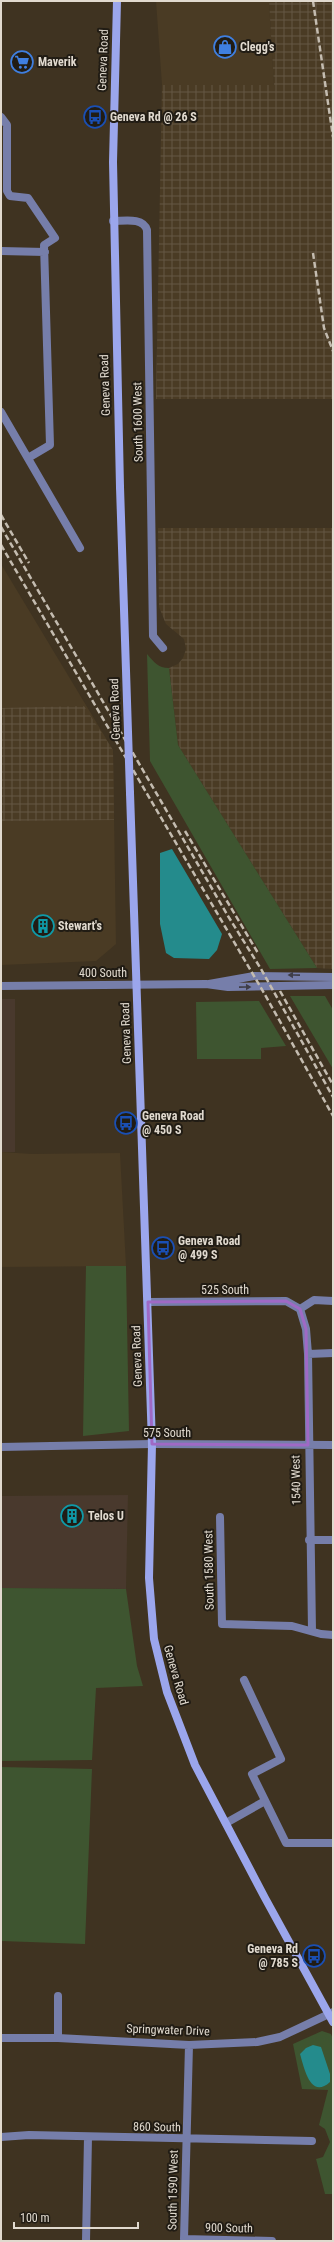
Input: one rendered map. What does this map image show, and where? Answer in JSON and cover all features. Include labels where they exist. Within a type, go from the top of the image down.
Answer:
[{"type":"main road","name":"Geneva Road","points":[[117,1],[113,105],[113,221],[136,985],[148,1302],[152,1444],[149,1578],[154,1639],[167,1692],[186,1745],[265,1898],[331,2013],[333,2022]]},
{"type":"street","points":[[1,117],[7,125],[7,192],[10,196],[28,198],[55,238],[44,245],[50,445],[28,458]]},
{"type":"street","name":"South 1600 West","points":[[113,221],[134,221],[142,223],[147,230],[153,636],[163,648]]},
{"type":"street","points":[[1,251],[45,252]]},
{"type":"street","points":[[1,412],[80,548]]},
{"type":"street","name":"400 South","points":[[206,984],[254,976],[333,977]]},
{"type":"street","name":"400 South","points":[[1,986],[206,984],[228,987],[333,985]]},
{"type":"street","points":[[300,1309],[314,1300],[333,1301]]},
{"type":"street","name":"525 South","points":[[148,1302],[286,1302],[300,1309]]},
{"type":"street","name":"1540 West","points":[[300,1309],[306,1328],[308,1354],[309,1540],[312,1631]]},
{"type":"street","points":[[308,1354],[333,1353]]},
{"type":"street","name":"575 South","points":[[1,1447],[152,1444],[333,1445]]},
{"type":"street","name":"South 1580 West","points":[[220,1517],[222,1624],[292,1626],[312,1631]]},
{"type":"street","points":[[309,1540],[333,1540]]},
{"type":"street","points":[[312,1631],[333,1635]]},
{"type":"street","points":[[244,1680],[281,1758],[252,1774],[286,1843],[333,1843]]},
{"type":"street","points":[[226,1823],[265,1801]]},
{"type":"street","points":[[58,1996],[58,2038]]},
{"type":"street","name":"Springwater Drive","points":[[1,2038],[58,2038],[189,2045],[257,2042],[280,2037],[331,2013]]},
{"type":"street","name":"South 1590 West","points":[[184,2239],[189,2045]]},
{"type":"street","name":"860 South","points":[[1,2137],[29,2135],[312,2141]]},
{"type":"street","points":[[86,2241],[88,2137]]},
{"type":"street","name":"900 South","points":[[184,2239],[272,2241]]},
{"type":"highlighted area","points":[[286,1301],[300,1309],[306,1329],[308,1445],[152,1444],[148,1302]]},
{"type":"shaded area","points":[[156,1],[269,1],[274,85],[162,85]]},
{"type":"shaded area","points":[[269,1],[333,1],[333,399],[156,399],[162,85],[274,85]]},
{"type":"shaded area","points":[[158,528],[333,528],[333,969],[317,968],[178,745],[169,668],[178,664],[183,658],[186,649],[184,639],[166,624],[159,607]]},
{"type":"shaded area","points":[[1,564],[113,750],[116,944],[96,961],[1,965]]},
{"type":"shaded area","points":[[84,706],[113,750],[114,820],[1,821],[1,708]]},
{"type":"shaded area","points":[[1,999],[15,999],[15,1152],[1,1152]]},
{"type":"shaded area","points":[[1,1152],[32,1154],[120,1153],[126,1266],[1,1267]]},
{"type":"shaded area","points":[[128,1495],[126,1589],[1,1588],[1,1496]]},
{"type":"green space","points":[[147,654],[159,666],[169,668],[178,745],[317,968],[270,969],[150,761]]},
{"type":"green space","points":[[290,996],[325,996],[333,1010],[333,1069]]},
{"type":"green space","points":[[259,1001],[286,1046],[261,1048],[261,1059],[197,1059],[196,1002]]},
{"type":"green space","points":[[86,1266],[126,1266],[129,1431],[83,1436]]},
{"type":"green space","points":[[1,1588],[126,1589],[137,1666],[143,1686],[96,1688],[92,1760],[1,1761]]},
{"type":"green space","points":[[1,1767],[92,1769],[85,1944],[1,1941]]},
{"type":"green space","points":[[322,2031],[331,2034],[333,2039],[333,2194],[325,2194],[316,2159],[323,2157],[330,2142],[325,2129],[319,2125],[328,2090],[302,2089],[293,2044]]},
{"type":"water","points":[[172,849],[222,934],[217,950],[209,959],[174,958],[166,953],[160,924],[160,853]]},
{"type":"water","points":[[313,2045],[321,2047],[330,2074],[330,2082],[323,2086],[317,2087],[309,2080],[300,2054],[306,2048]]},
{"type":"railway","points":[[313,1],[333,137]]},
{"type":"railway","points":[[313,253],[324,328],[333,351]]},
{"type":"railway","points":[[1,515],[29,563]]},
{"type":"railway","points":[[1,527],[228,916],[261,969],[333,1097]]},
{"type":"railway","points":[[1,545],[264,993],[333,1116]]},
{"type":"railway","points":[[185,831],[258,953]]},
{"type":"railway","points":[[280,991],[333,1085]]},
{"type":"place","name":"Clegg's","points":[[225,47]]},
{"type":"place","name":"Maverik","points":[[22,62]]},
{"type":"place","name":"Geneva Rd @ 26 S","points":[[95,117]]},
{"type":"place","name":"Stewart's","points":[[43,926]]},
{"type":"place","name":"Geneva Road @ 450 S","points":[[126,1123]]},
{"type":"place","name":"Geneva Road @ 499 S","points":[[163,1248]]},
{"type":"place","name":"Telos U","points":[[72,1516]]},
{"type":"place","name":"Geneva Rd @ 785 S","points":[[314,1956]]}]
